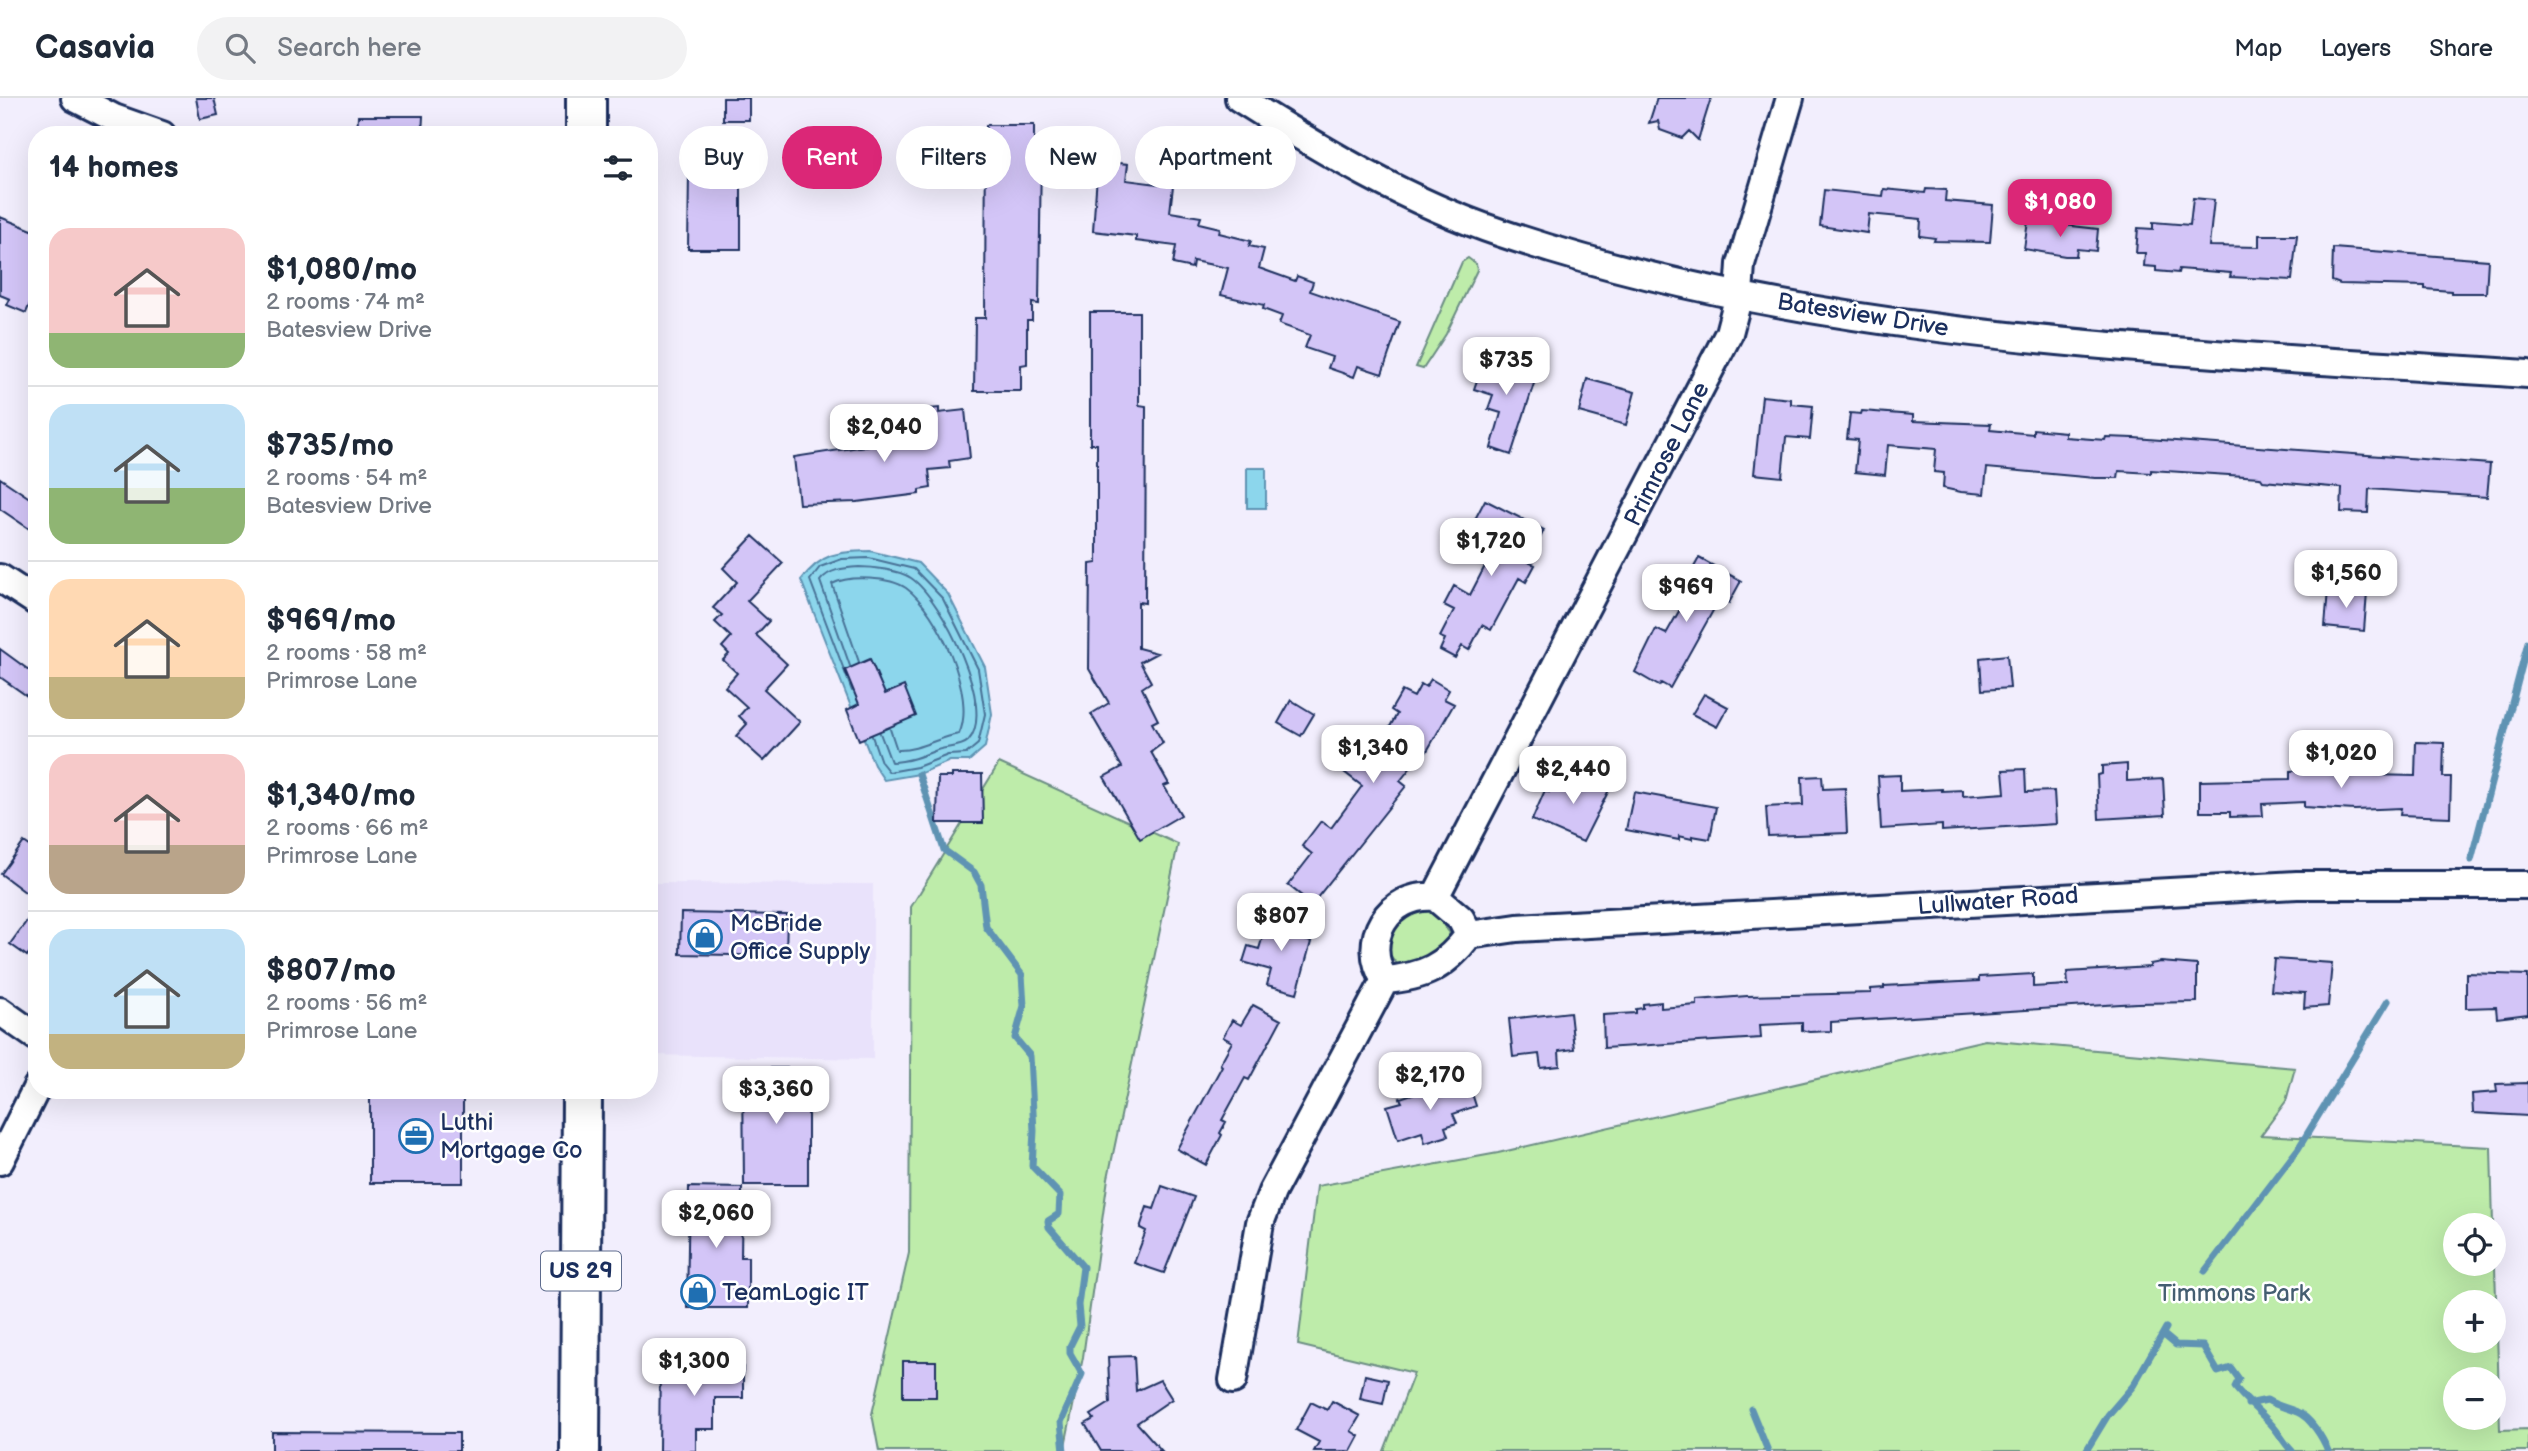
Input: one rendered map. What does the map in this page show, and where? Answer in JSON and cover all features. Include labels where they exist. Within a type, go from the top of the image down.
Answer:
[{"type":"main road","points":[[586,98],[586,126]]},
{"type":"main road","name":"US 29","points":[[580,1451],[582,1099]]},
{"type":"street","points":[[75,98],[137,126]]},
{"type":"street","name":"Batesview Drive","points":[[1239,98],[1273,107],[1414,198],[1503,234],[1573,257],[1684,285],[1901,322],[2020,337],[2528,374]]},
{"type":"street","name":"Primrose Lane","points":[[1435,897],[1729,333],[1739,295],[1741,264],[1790,98]]},
{"type":"street","points":[[0,578],[28,596]]},
{"type":"street","name":"Lullwater Road","points":[[1469,935],[1517,928],[2256,887],[2528,885]]},
{"type":"street","points":[[1423,896],[1435,897],[1461,919],[1469,935],[1452,958],[1417,977],[1385,980],[1376,963],[1375,951],[1381,927],[1387,916],[1401,902],[1423,896]]},
{"type":"street","points":[[1233,1380],[1260,1223],[1272,1192],[1385,980]]},
{"type":"street","points":[[0,1011],[28,1031]]},
{"type":"street","points":[[0,1161],[31,1099]]},
{"type":"shaded area","points":[[658,883],[873,884],[873,1059],[658,1055]]},
{"type":"green space","points":[[1468,258],[1476,264],[1477,270],[1446,334],[1423,369],[1416,367],[1462,262]]},
{"type":"green space","points":[[999,763],[1178,844],[1108,1178],[1083,1357],[1064,1451],[879,1451],[872,1414],[909,1253],[911,907]]},
{"type":"green space","points":[[1418,908],[1433,912],[1450,933],[1439,953],[1401,968],[1387,949],[1388,933],[1399,920]]},
{"type":"green space","name":"Timmons Park","points":[[1985,1040],[2295,1068],[2286,1101],[2261,1135],[2491,1147],[2493,1213],[2443,1213],[2443,1276],[2495,1276],[2496,1290],[2443,1290],[2443,1353],[2498,1353],[2498,1367],[2443,1367],[2443,1430],[2528,1429],[2528,1451],[1384,1451],[1414,1373],[1298,1345],[1317,1186],[1498,1153]]},
{"type":"water","points":[[1247,468],[1266,468],[1266,508],[1247,508]]},
{"type":"water","points":[[870,551],[918,563],[948,594],[985,667],[992,714],[985,747],[969,761],[950,761],[919,774],[884,780],[874,765],[801,580],[823,559],[839,553]]},
{"type":"building","points":[[196,98],[214,98],[218,115],[200,119]]},
{"type":"building","points":[[723,98],[749,98],[749,120],[723,120]]},
{"type":"building","points":[[1657,98],[1711,98],[1698,140],[1689,131],[1682,138],[1660,130],[1658,121],[1649,123]]},
{"type":"building","points":[[358,116],[423,116],[422,126],[357,126]]},
{"type":"building","points":[[1034,125],[1025,126],[1025,189],[1041,189],[1039,304],[1032,303],[1032,320],[1027,320],[1027,364],[1021,365],[1021,391],[974,391],[975,318],[985,318],[986,189],[1011,189],[1011,126],[986,126]]},
{"type":"building","points":[[1121,163],[1128,164],[1126,180],[1135,181],[1135,189],[1173,189],[1170,212],[1201,217],[1199,223],[1220,228],[1219,233],[1251,241],[1249,246],[1264,249],[1259,268],[1295,281],[1297,276],[1313,282],[1310,291],[1400,322],[1382,374],[1358,366],[1354,377],[1328,368],[1332,357],[1305,348],[1310,335],[1279,324],[1282,316],[1263,309],[1264,305],[1221,295],[1228,268],[1193,261],[1192,268],[1173,264],[1176,246],[1136,241],[1136,236],[1093,231],[1096,189],[1121,189]]},
{"type":"building","points":[[689,189],[741,189],[741,249],[688,249]]},
{"type":"building","points":[[1884,189],[1925,193],[1926,189],[1946,190],[1945,201],[1993,205],[1990,242],[1934,241],[1935,238],[1920,236],[1921,219],[1869,214],[1867,233],[1820,226],[1824,190],[1883,196]]},
{"type":"building","points":[[2193,198],[2214,200],[2209,246],[2259,247],[2259,235],[2297,235],[2292,280],[2230,277],[2231,273],[2179,269],[2178,273],[2156,271],[2156,267],[2144,266],[2145,253],[2136,253],[2138,228],[2153,229],[2153,222],[2190,225]]},
{"type":"building","points":[[0,217],[28,228],[26,313],[7,305],[10,299],[0,295]]},
{"type":"building","points":[[2028,221],[2098,229],[2096,251],[2077,249],[2076,256],[2065,256],[2024,249]]},
{"type":"building","points":[[2333,248],[2488,260],[2486,293],[2451,293],[2425,289],[2425,286],[2340,284],[2332,281]]},
{"type":"building","points":[[1090,312],[1139,312],[1139,405],[1146,406],[1145,603],[1138,602],[1138,648],[1157,653],[1140,662],[1151,682],[1142,688],[1158,720],[1152,723],[1163,743],[1151,752],[1169,784],[1164,786],[1181,815],[1140,839],[1104,777],[1122,767],[1091,714],[1109,703],[1089,669],[1090,564],[1097,563],[1097,444],[1090,444]]},
{"type":"building","points":[[1486,354],[1538,371],[1511,455],[1491,448],[1501,413],[1488,409],[1493,395],[1474,389]]},
{"type":"building","points":[[1587,379],[1635,392],[1626,425],[1579,412]]},
{"type":"building","points":[[1762,396],[1791,399],[1791,404],[1813,406],[1810,439],[1786,437],[1782,477],[1754,474]]},
{"type":"building","points":[[939,408],[939,413],[965,410],[970,458],[949,461],[950,468],[929,470],[931,488],[919,490],[919,494],[857,502],[799,504],[794,457],[879,444],[879,440],[922,435],[919,410]]},
{"type":"building","points":[[1862,411],[1913,415],[1913,421],[1991,424],[1990,430],[2033,434],[2033,429],[2065,432],[2065,437],[2105,440],[2106,437],[2134,438],[2490,464],[2487,497],[2369,489],[2368,513],[2341,512],[2342,488],[2263,481],[2260,477],[2151,470],[2151,473],[2119,471],[2118,478],[2095,478],[1987,468],[1984,494],[1961,492],[1943,488],[1944,473],[1934,472],[1936,449],[1888,445],[1885,475],[1855,472],[1858,440],[1847,439],[1850,413],[1861,414]]},
{"type":"building","points":[[0,478],[28,497],[28,528],[0,509]]},
{"type":"building","points":[[1485,500],[1544,530],[1528,562],[1535,565],[1526,582],[1519,578],[1491,630],[1482,625],[1469,650],[1462,646],[1455,658],[1440,650],[1445,639],[1440,637],[1454,610],[1444,605],[1454,586],[1470,595],[1500,537],[1473,523]]},
{"type":"building","points":[[753,536],[783,563],[747,601],[769,621],[756,635],[787,664],[764,689],[800,722],[764,761],[736,736],[747,724],[739,716],[747,707],[725,687],[737,673],[723,660],[729,654],[722,647],[731,637],[715,622],[722,615],[713,608],[737,582],[723,568]]},
{"type":"building","points":[[1699,558],[1741,581],[1729,603],[1720,598],[1670,688],[1661,683],[1659,686],[1635,672],[1656,629],[1666,634],[1691,590],[1684,585]]},
{"type":"building","points":[[2328,589],[2367,592],[2364,631],[2325,627]]},
{"type":"building","points":[[0,649],[28,669],[28,697],[0,677]]},
{"type":"building","points":[[2007,655],[2010,688],[1982,690],[1980,658]]},
{"type":"building","points":[[870,659],[885,694],[904,686],[916,716],[859,740],[847,710],[859,704],[845,670]]},
{"type":"building","points":[[1431,679],[1449,690],[1444,699],[1454,704],[1423,758],[1420,756],[1400,781],[1406,786],[1312,904],[1288,885],[1312,854],[1302,846],[1321,821],[1331,828],[1362,786],[1335,765],[1352,743],[1372,759],[1397,714],[1391,710],[1402,691],[1414,697],[1421,684],[1426,687]]},
{"type":"building","points":[[1704,694],[1728,707],[1717,727],[1692,714]]},
{"type":"building","points":[[1291,700],[1314,714],[1301,736],[1278,723]]},
{"type":"building","points":[[2416,742],[2444,743],[2443,777],[2451,777],[2450,817],[2400,815],[2401,808],[2355,810],[2304,807],[2304,802],[2262,804],[2263,816],[2230,817],[2230,812],[2200,812],[2200,781],[2290,779],[2290,771],[2373,767],[2373,775],[2415,776]]},
{"type":"building","points":[[2127,764],[2127,781],[2163,779],[2165,815],[2099,819],[2097,775],[2102,774],[2102,766]]},
{"type":"building","points":[[1590,769],[1614,780],[1583,842],[1532,820],[1545,790],[1549,792],[1553,781],[1580,793]]},
{"type":"building","points":[[2025,769],[2026,792],[2054,791],[2056,824],[1942,831],[1942,825],[1881,829],[1878,776],[1900,775],[1900,791],[1963,790],[1963,796],[2005,793],[2003,770]]},
{"type":"building","points":[[952,774],[982,774],[983,823],[937,823],[938,777],[952,777]]},
{"type":"building","points":[[1822,776],[1823,789],[1845,788],[1847,833],[1768,836],[1766,807],[1803,805],[1802,777]]},
{"type":"building","points":[[1634,792],[1716,807],[1710,839],[1679,836],[1679,840],[1626,830]]},
{"type":"building","points":[[24,842],[28,845],[28,894],[1,874]]},
{"type":"building","points":[[681,913],[787,915],[786,956],[680,954]]},
{"type":"building","points":[[1269,915],[1306,925],[1302,939],[1311,942],[1297,993],[1267,985],[1271,970],[1243,962],[1248,946],[1259,949]]},
{"type":"building","points":[[28,919],[27,956],[10,944]]},
{"type":"building","points":[[2274,959],[2332,963],[2328,1006],[2304,1008],[2305,993],[2271,991]]},
{"type":"building","points":[[2161,962],[2197,965],[2197,1002],[2137,1003],[1831,1022],[1831,1031],[1809,1032],[1802,1030],[1802,1023],[1760,1025],[1761,1038],[1604,1048],[1603,1015],[1636,1013],[1636,1009],[1643,1008],[1643,1004],[1661,1002],[1661,1008],[1697,1005],[1697,1000],[1747,996],[1871,993],[1871,989],[1884,986],[1979,981],[1979,977],[2033,974],[2033,987],[2068,985],[2067,972],[2150,967],[2150,964]]},
{"type":"building","points":[[2466,973],[2528,975],[2528,1014],[2497,1018],[2496,1007],[2466,1008]]},
{"type":"building","points":[[1253,1005],[1281,1020],[1249,1080],[1245,1078],[1222,1120],[1226,1122],[1220,1133],[1222,1135],[1206,1165],[1177,1149],[1232,1042],[1223,1037],[1232,1020],[1241,1025]]},
{"type":"building","points":[[1570,1012],[1574,1049],[1559,1051],[1560,1066],[1541,1068],[1539,1054],[1513,1057],[1509,1019]]},
{"type":"building","points":[[743,1068],[808,1068],[808,1185],[744,1185]]},
{"type":"building","points":[[1468,1081],[1476,1106],[1453,1114],[1457,1123],[1445,1127],[1448,1136],[1425,1143],[1422,1132],[1398,1140],[1387,1106],[1402,1102],[1400,1098],[1424,1090],[1426,1095]]},
{"type":"building","points":[[2528,1083],[2528,1116],[2473,1113],[2472,1094],[2497,1092],[2496,1084]]},
{"type":"building","name":"Luthi Mortgage Co","points":[[370,1099],[463,1099],[463,1183],[370,1183]]},
{"type":"building","points":[[1162,1186],[1194,1197],[1164,1273],[1134,1263],[1146,1231],[1140,1228],[1147,1207],[1154,1209]]},
{"type":"building","points":[[689,1187],[742,1188],[741,1257],[748,1257],[748,1308],[687,1308]]},
{"type":"building","points":[[1134,1356],[1136,1391],[1160,1380],[1172,1399],[1137,1423],[1162,1451],[1101,1451],[1085,1424],[1094,1419],[1091,1415],[1110,1403],[1108,1357]]},
{"type":"building","points":[[660,1359],[743,1359],[743,1398],[715,1398],[715,1429],[696,1429],[696,1451],[659,1451]]},
{"type":"building","points":[[903,1361],[936,1361],[936,1397],[903,1397]]},
{"type":"building","points":[[1365,1375],[1388,1380],[1383,1404],[1360,1399]]},
{"type":"building","points":[[1332,1401],[1360,1416],[1351,1431],[1359,1436],[1351,1451],[1314,1451],[1319,1442],[1296,1430],[1311,1402],[1327,1410]]},
{"type":"building","points":[[272,1432],[459,1433],[459,1451],[272,1451]]},
{"type":"waterway","points":[[2471,860],[2528,642]]},
{"type":"waterway","points":[[919,774],[944,850],[974,872],[981,885],[986,927],[1022,975],[1024,1006],[1015,1038],[1030,1056],[1034,1131],[1032,1166],[1060,1195],[1059,1214],[1048,1221],[1049,1227],[1083,1267],[1078,1305],[1080,1326],[1070,1346],[1070,1353],[1082,1374],[1061,1422],[1064,1451]]},
{"type":"waterway","points":[[2205,1271],[2298,1149],[2388,1001]]},
{"type":"waterway","points":[[2086,1451],[2108,1415],[2133,1386],[2166,1328]]},
{"type":"waterway","points":[[2164,1335],[2176,1345],[2203,1346],[2218,1372],[2231,1368],[2239,1379],[2235,1387],[2274,1427],[2292,1451]]},
{"type":"waterway","points":[[2248,1404],[2267,1400],[2302,1415],[2315,1428],[2328,1451]]},
{"type":"waterway","points":[[1751,1409],[1768,1451]]},
{"type":"place","name":"McBride Office Supply","points":[[705,937]]},
{"type":"place","name":"Luthi Mortgage Co","points":[[416,1136]]},
{"type":"place","name":"TeamLogic IT","points":[[698,1292]]}]
